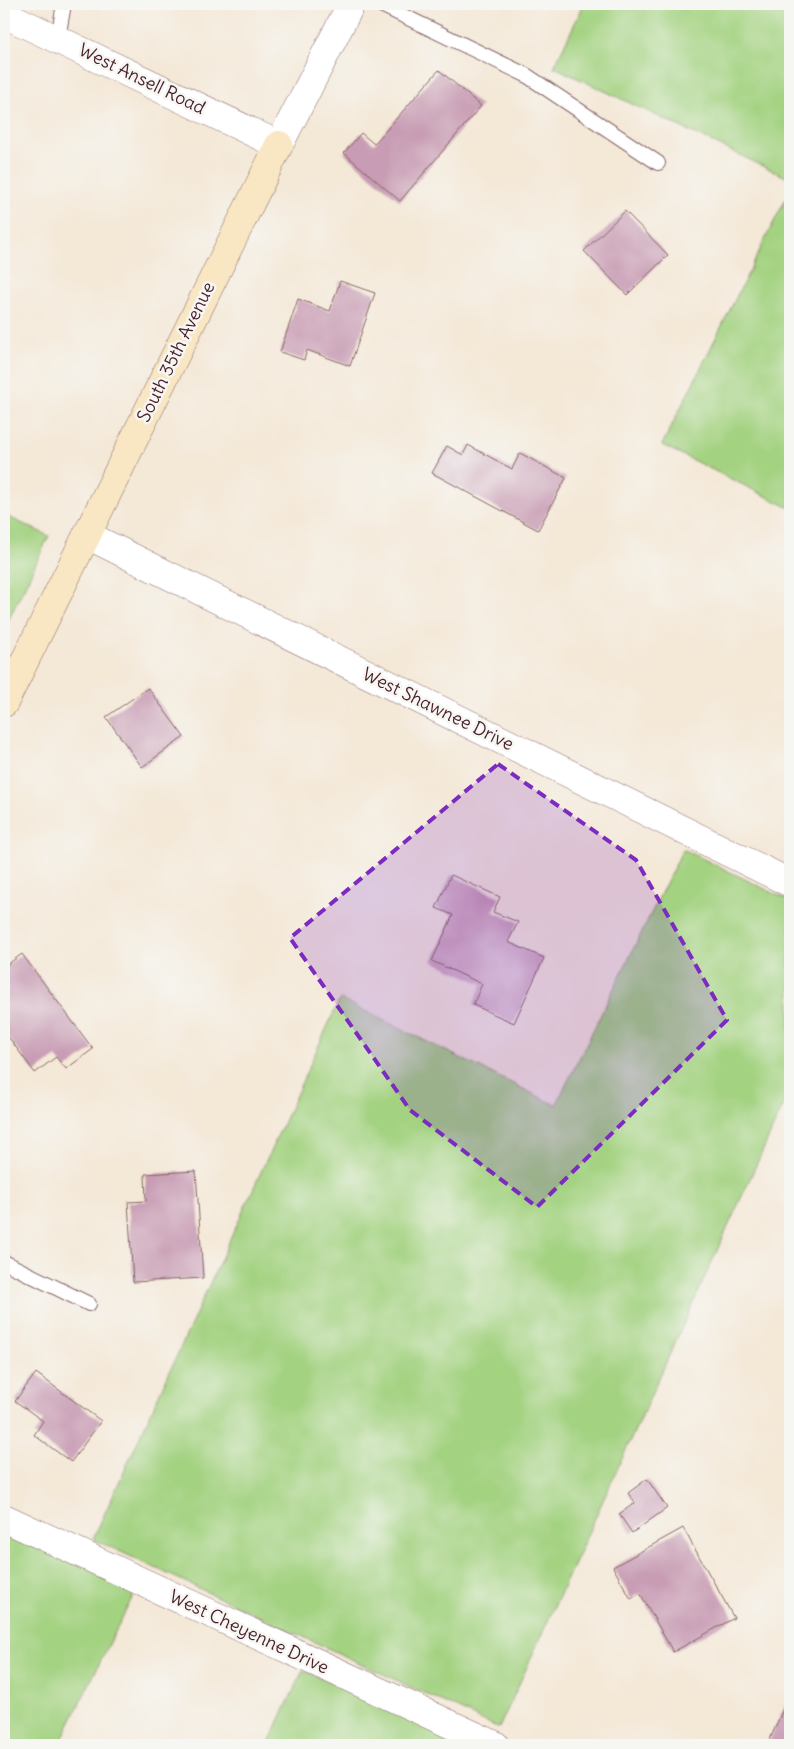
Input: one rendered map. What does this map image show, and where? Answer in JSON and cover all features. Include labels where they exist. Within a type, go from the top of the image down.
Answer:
[{"type":"street","name":"South 35th Avenue","points":[[4,703],[279,145],[351,4]]},
{"type":"street","name":"West Ansell Road","points":[[4,14],[58,38],[279,145]]},
{"type":"street","name":"West Shawnee Drive","points":[[86,535],[790,883]]},
{"type":"street","name":"West Cheyenne Drive","points":[[4,1518],[495,1745]]},
{"type":"lane","points":[[58,38],[64,4]]},
{"type":"lane","points":[[379,4],[526,75],[658,163]]},
{"type":"lane","points":[[4,1262],[89,1304]]},
{"type":"highlighted area","points":[[498,764],[636,860],[727,1020],[537,1207],[410,1110],[290,938]]},
{"type":"green space","points":[[584,4],[790,4],[790,179],[554,67]]},
{"type":"green space","points":[[790,190],[790,508],[662,445]]},
{"type":"green space","points":[[4,515],[49,536],[4,629]]},
{"type":"green space","points":[[683,849],[790,901],[790,1091],[499,1728],[93,1539],[340,999],[556,1105]]},
{"type":"green space","points":[[4,1526],[137,1588],[59,1745],[4,1745]]},
{"type":"green space","points":[[303,1670],[476,1745],[268,1745]]},
{"type":"building","points":[[439,70],[481,106],[400,201],[344,153],[361,133],[374,144]]},
{"type":"building","points":[[625,211],[668,255],[627,295],[584,251]]},
{"type":"building","points":[[340,281],[375,293],[350,366],[307,350],[304,360],[280,352],[298,299],[330,311]]},
{"type":"building","points":[[468,445],[512,469],[520,453],[566,478],[538,530],[432,473],[447,446],[463,455]]},
{"type":"building","points":[[148,688],[184,737],[142,767],[106,717]]},
{"type":"building","points":[[451,875],[500,897],[493,912],[518,922],[508,942],[544,958],[514,1023],[473,1005],[482,984],[432,961],[453,915],[436,908]]},
{"type":"building","points":[[22,954],[93,1049],[66,1069],[56,1057],[35,1073],[4,1031],[4,1007],[6,1005],[4,1002],[4,967]]},
{"type":"building","points":[[196,1171],[203,1278],[133,1282],[128,1202],[146,1201],[145,1174]]},
{"type":"building","points":[[36,1373],[101,1421],[71,1462],[34,1435],[43,1421],[15,1401]]},
{"type":"building","points":[[647,1479],[667,1508],[632,1533],[619,1514],[635,1503],[628,1493]]},
{"type":"building","points":[[683,1528],[734,1618],[673,1652],[640,1593],[631,1599],[613,1567]]},
{"type":"building","points":[[790,1693],[790,1745],[768,1744]]}]
